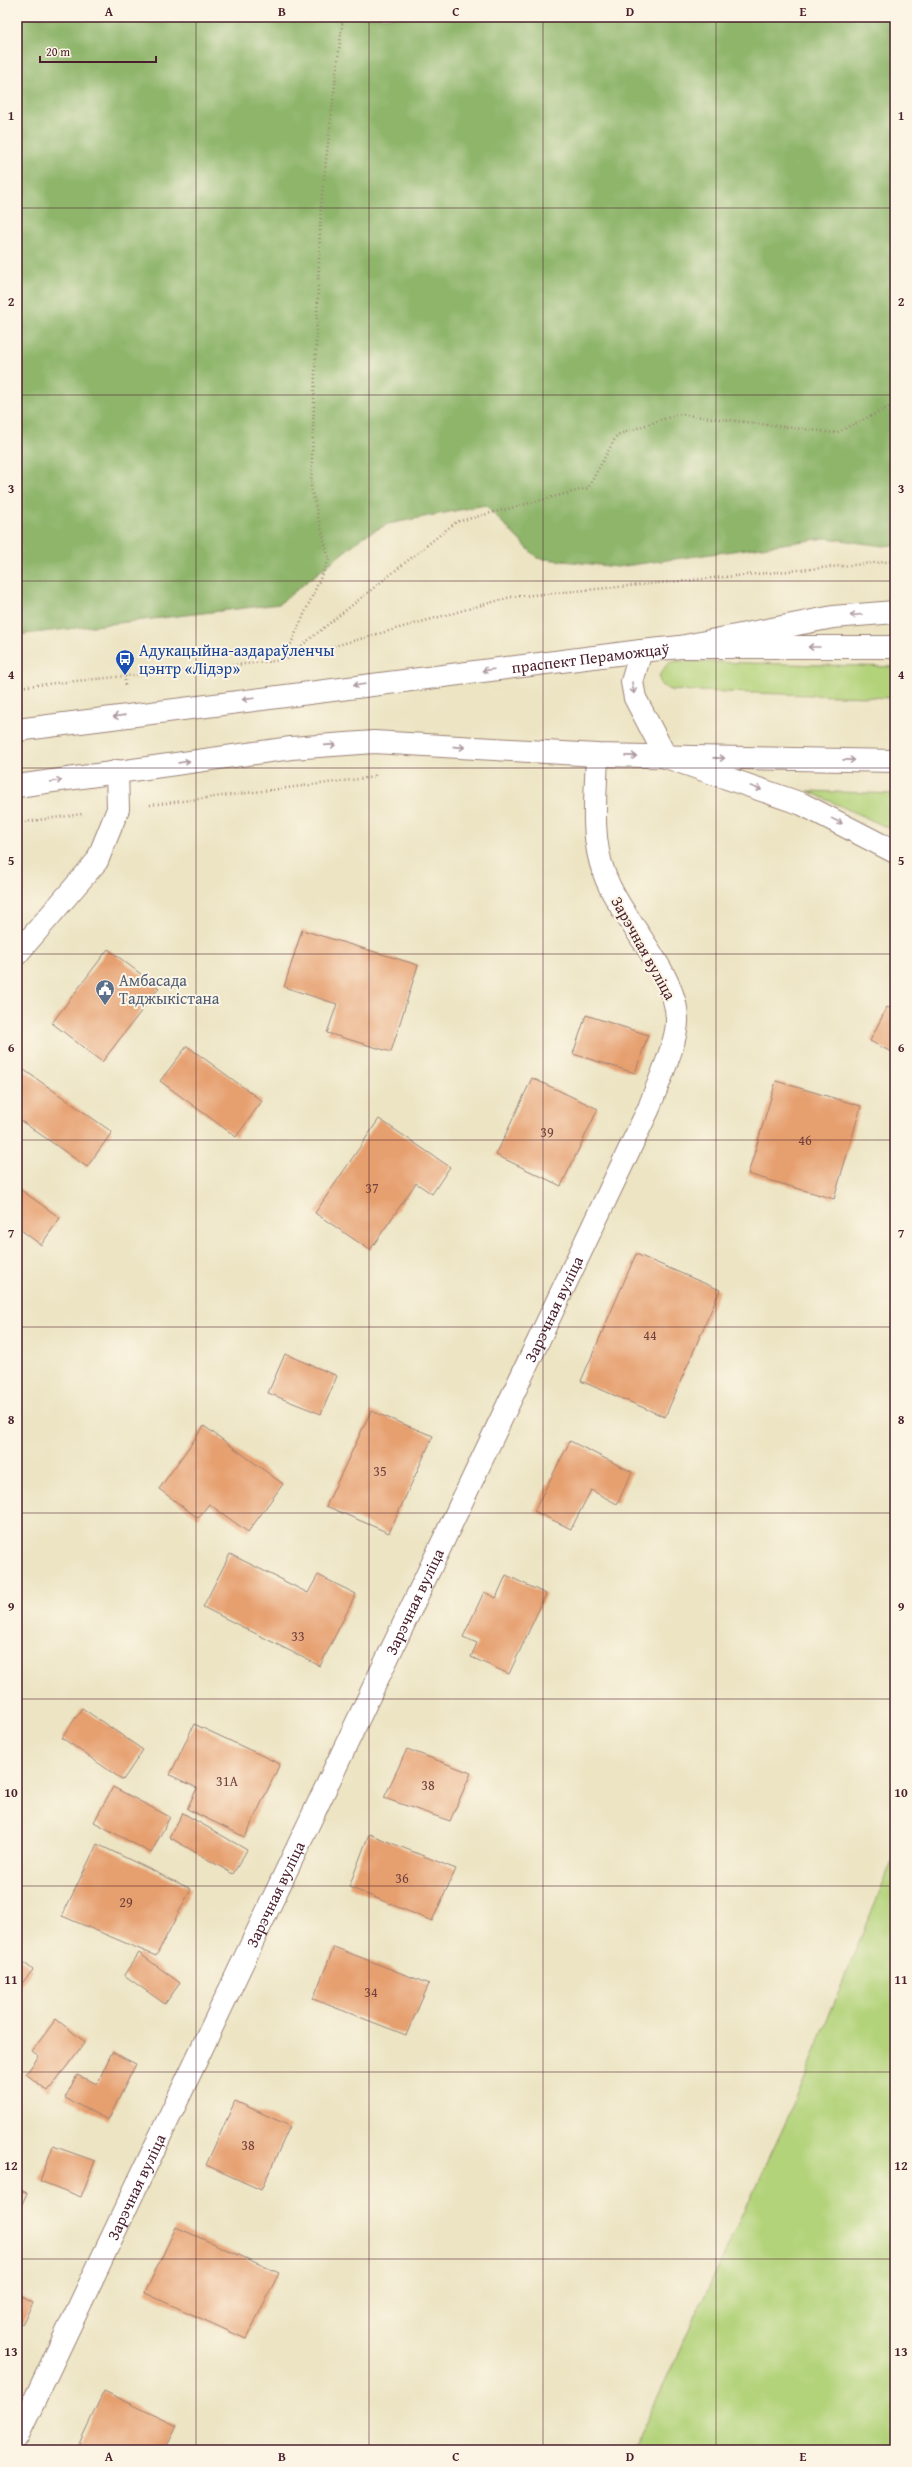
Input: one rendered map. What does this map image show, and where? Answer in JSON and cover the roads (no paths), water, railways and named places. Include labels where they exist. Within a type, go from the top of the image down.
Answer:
[{"type":"main road","points":[[680,647],[833,617],[895,612]]},
{"type":"main road","name":"праспект Пераможцаў","points":[[17,730],[287,694],[680,647],[895,647]]},
{"type":"main road","points":[[641,651],[632,682],[635,698],[666,757],[802,804],[895,852]]},
{"type":"main road","points":[[17,786],[291,748],[374,742],[597,755],[895,761]]},
{"type":"main road","name":"Зарэчная вуліца","points":[[17,2437],[649,1108],[669,1052],[677,1022],[676,1004],[644,942],[619,904],[604,874],[597,847],[597,755]]},
{"type":"main road","points":[[17,954],[97,861],[118,809],[117,771]]},
{"type":"place","name":"Адукацыйна-аздараўленчы цэнтр «Лідэр»","points":[[125,676]]},
{"type":"place","name":"Амбасада Таджыкістана","points":[[105,1006]]}]
